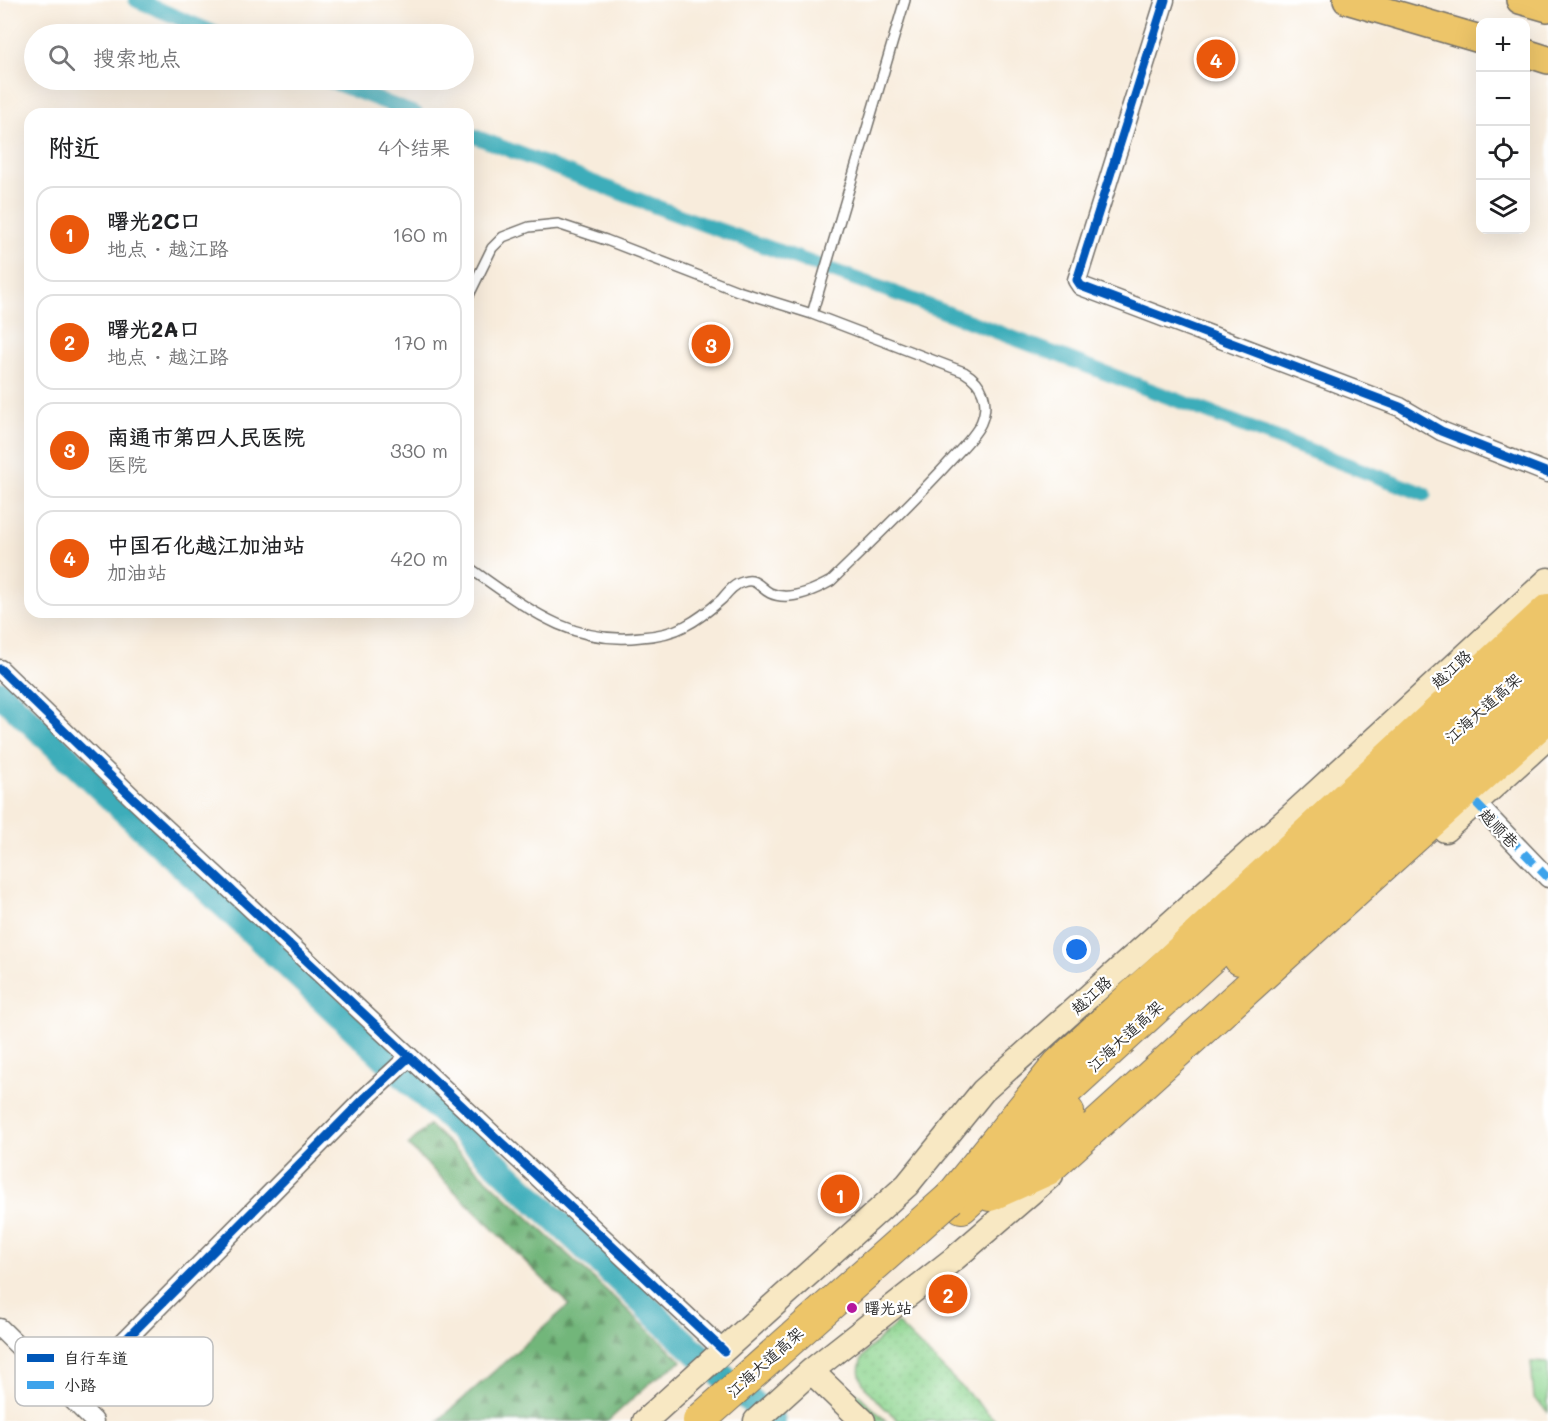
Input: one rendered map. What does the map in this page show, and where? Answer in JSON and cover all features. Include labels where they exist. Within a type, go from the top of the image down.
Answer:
[{"type":"highway","points":[[956,1203],[1058,1065],[1548,610]]},
{"type":"highway","name":"江海大道高架","points":[[728,1421],[956,1203],[1548,648]]},
{"type":"highway","name":"江海大道高架","points":[[699,1421],[1308,899],[1548,678]]},
{"type":"highway","points":[[956,1203],[1048,1168],[1548,716]]},
{"type":"main road","points":[[1347,0],[1476,38]]},
{"type":"main road","points":[[1530,54],[1548,60]]},
{"type":"main road","name":"越江路","points":[[645,1421],[908,1185],[983,1091],[1292,815],[1548,580]]},
{"type":"main road","points":[[756,1421],[811,1371],[956,1258],[1476,803],[1548,737]]},
{"type":"main road","points":[[811,1371],[863,1421]]},
{"type":"street","points":[[1165,0],[1077,280],[1082,286],[1400,407],[1440,431],[1548,473]]},
{"type":"street","points":[[0,669],[134,799],[724,1351]]},
{"type":"street","name":"越顺巷","points":[[1476,803],[1548,878]]},
{"type":"street","points":[[128,1337],[366,1097],[409,1057]]},
{"type":"street","points":[[0,1328],[15,1343]]},
{"type":"street","points":[[78,1406],[94,1421]]},
{"type":"lane","points":[[812,314],[905,0]]},
{"type":"lane","points":[[474,285],[492,248],[503,237],[529,227],[558,224],[738,291],[812,314],[964,372],[974,377],[982,387],[985,399],[981,424],[943,469],[831,581],[809,591],[783,596],[771,593],[754,581],[745,581],[736,585],[705,614],[684,626],[657,636],[628,639],[576,632],[555,624],[537,615],[474,571]]},
{"type":"green space","points":[[429,1125],[682,1361],[652,1381],[608,1421],[438,1421],[569,1305],[408,1145]]},
{"type":"green space","points":[[897,1323],[996,1421],[899,1421],[875,1399],[862,1382],[859,1373],[860,1363],[869,1349]]},
{"type":"green space","points":[[1531,1362],[1548,1363],[1548,1412],[1534,1398]]},
{"type":"green space","points":[[854,1392],[886,1421],[875,1421],[852,1398],[851,1395]]},
{"type":"waterway","points":[[136,0],[193,24]]},
{"type":"waterway","points":[[353,90],[400,108]]},
{"type":"waterway","points":[[474,136],[683,217],[903,296],[1424,494]]},
{"type":"waterway","points":[[0,693],[679,1337],[773,1421]]},
{"type":"marked path","points":[[1476,803],[1548,878]]},
{"type":"cycle path","points":[[1165,0],[1077,280],[1081,286],[1400,407],[1441,431],[1548,473]]},
{"type":"cycle path","points":[[0,669],[134,799],[724,1351]]},
{"type":"cycle path","points":[[128,1337],[366,1097],[409,1057]]},
{"type":"place","name":"中国石化越江加油站","points":[[1216,59]]},
{"type":"place","name":"南通市第四人民医院","points":[[711,344]]},
{"type":"place","name":"曙光2C口","points":[[840,1194]]},
{"type":"place","name":"曙光2A口","points":[[948,1294]]},
{"type":"place","name":"曙光站","points":[[852,1308]]}]
